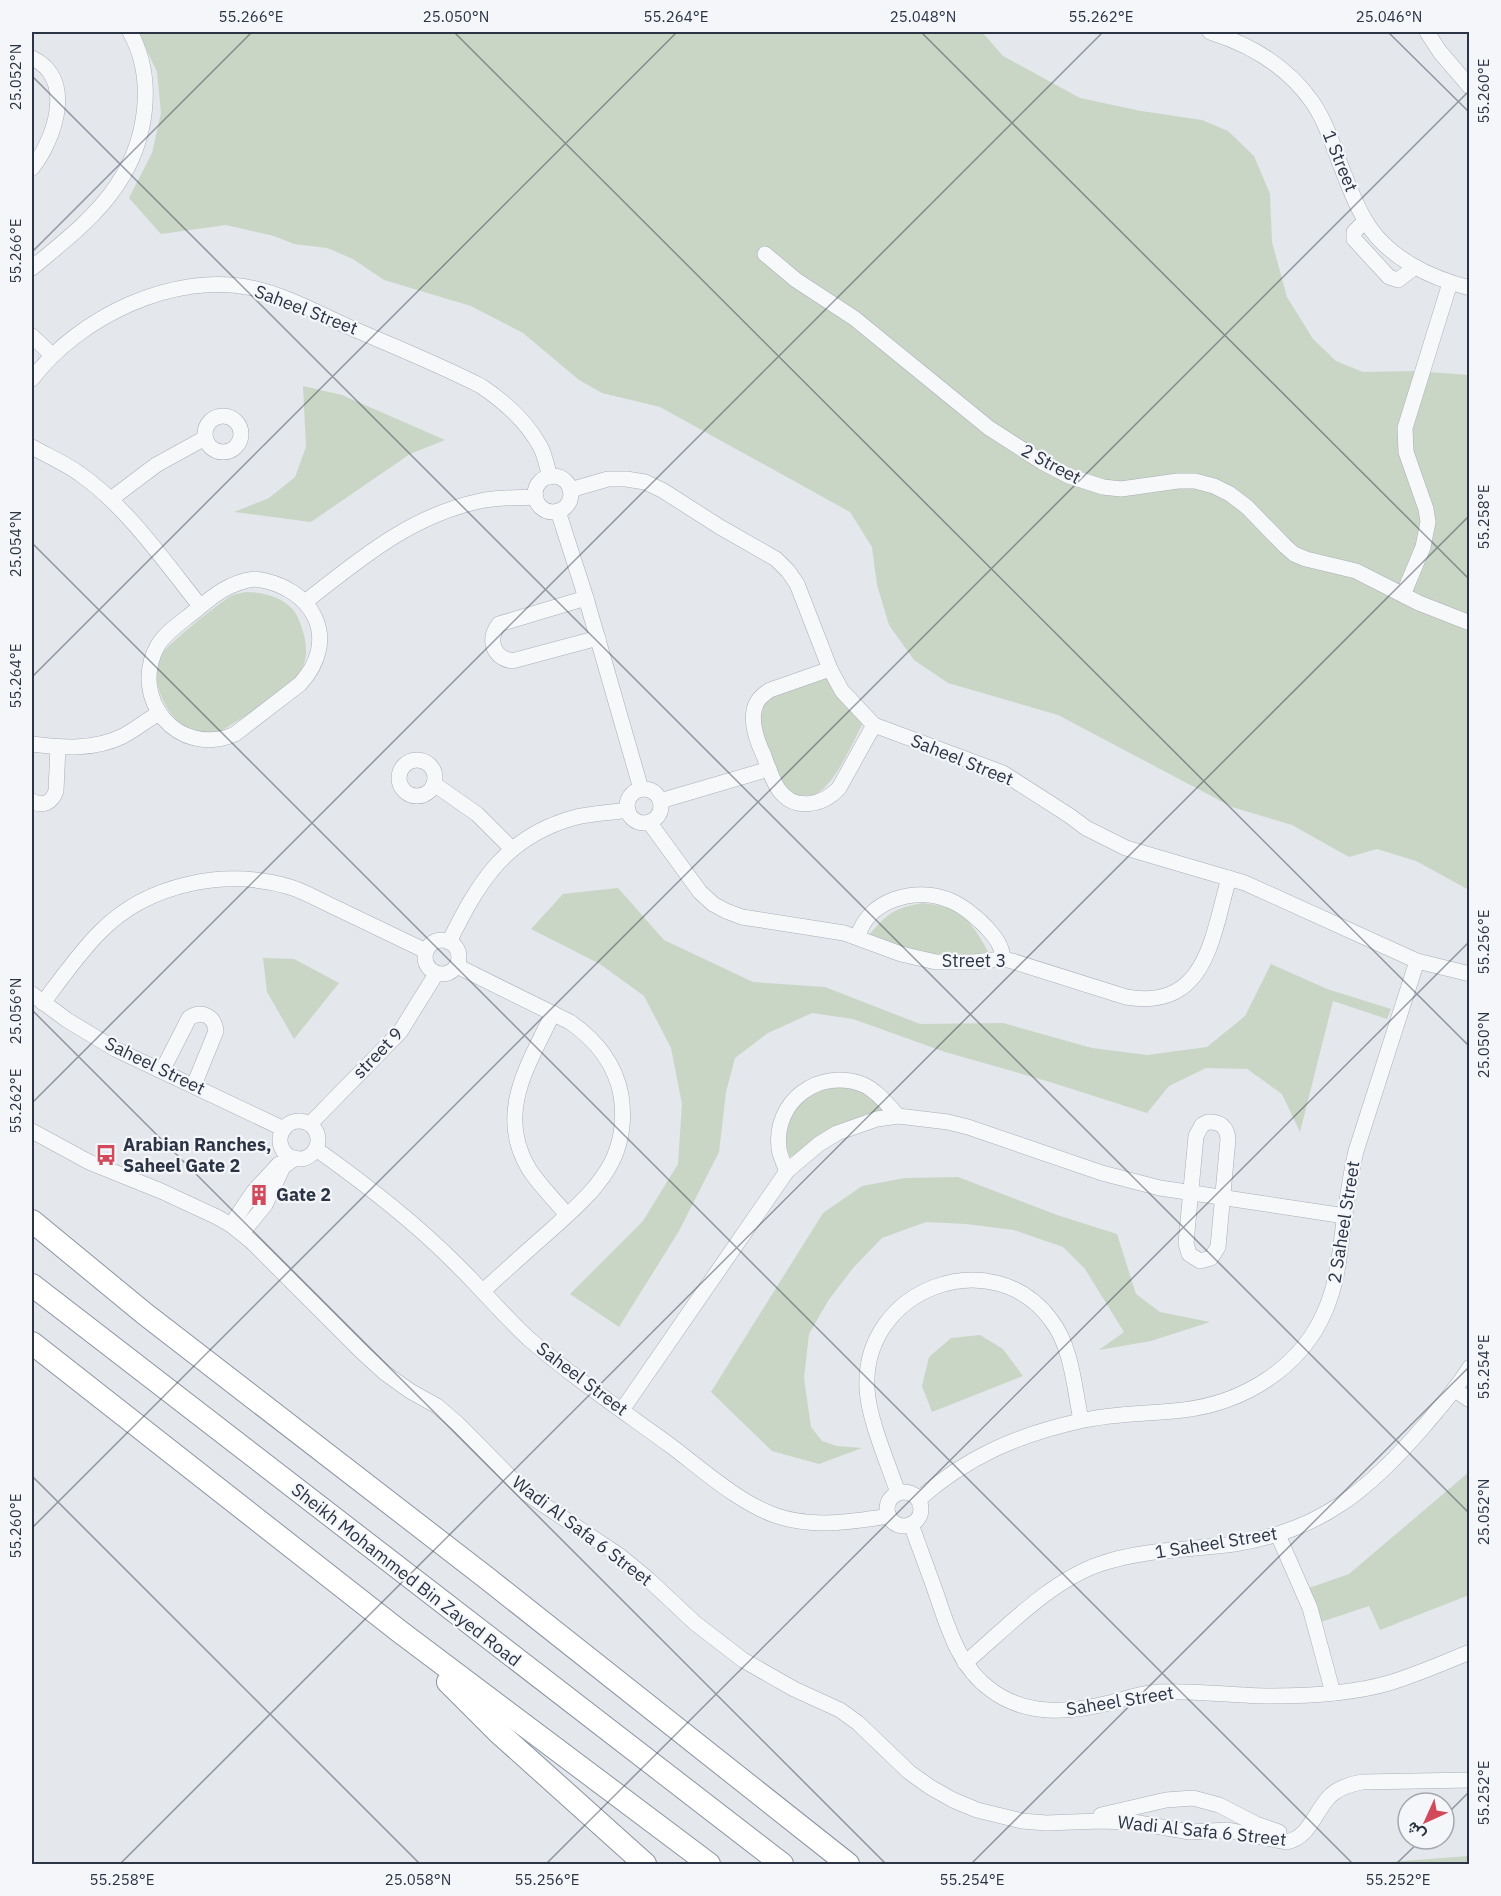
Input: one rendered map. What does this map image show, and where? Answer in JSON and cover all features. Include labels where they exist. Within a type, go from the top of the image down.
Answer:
[{"type":"highway","points":[[32,1221],[145,1314],[488,1579],[848,1864]]},
{"type":"highway","points":[[32,1238],[145,1314]]},
{"type":"highway","name":"Sheikh Mohammed Bin Zayed Road","points":[[32,1285],[782,1864]]},
{"type":"highway","points":[[32,1343],[399,1631],[709,1864]]},
{"type":"highway","points":[[399,1631],[498,1732],[645,1864]]},
{"type":"highway","points":[[800,1828],[865,1864]]},
{"type":"street","points":[[32,268],[87,221],[118,184],[129,164],[145,113],[146,92],[145,71],[130,32]]},
{"type":"street","name":"1 Street","points":[[1210,32],[1251,47],[1275,63],[1296,82],[1314,104],[1327,129],[1365,221],[1387,247],[1414,267],[1450,283],[1470,288]]},
{"type":"street","points":[[1427,32],[1440,52],[1470,87]]},
{"type":"street","points":[[32,58],[46,68],[54,80],[58,94],[53,129],[45,148],[32,168]]},
{"type":"street","points":[[1365,221],[1354,232],[1354,239],[1389,277],[1398,280],[1414,267]]},
{"type":"street","name":"2 Street","points":[[765,254],[796,280],[854,318],[989,428],[1069,476],[1103,487],[1121,489],[1178,481],[1195,481],[1214,486],[1230,494],[1247,507],[1294,554],[1356,571],[1435,610],[1470,623]]},
{"type":"street","points":[[1403,595],[1423,547],[1428,522],[1406,452],[1406,428],[1450,283]]},
{"type":"street","name":"Saheel Street","points":[[34,369],[98,321],[151,296],[178,288],[203,285],[252,288],[298,304],[481,386],[499,398],[529,429],[541,447],[550,477]]},
{"type":"street","points":[[32,336],[52,355]]},
{"type":"street","points":[[111,499],[156,465],[205,438]]},
{"type":"street","points":[[32,447],[81,474],[111,499],[200,606]]},
{"type":"street","points":[[550,477],[561,478],[569,485],[570,490],[570,501],[558,511],[546,510],[536,497],[540,482],[550,477]]},
{"type":"street","name":"Saheel Street","points":[[570,490],[608,479],[645,482],[776,559],[797,584],[830,669],[842,691],[874,725],[1003,773],[1086,828],[1126,848],[1260,889],[1417,961],[1470,974]]},
{"type":"street","points":[[305,602],[369,552],[420,522],[482,500],[536,497]]},
{"type":"street","points":[[558,511],[598,638],[641,789]]},
{"type":"street","points":[[255,579],[283,585],[305,602],[318,625],[320,638],[316,663],[300,684],[246,727],[225,738],[198,739],[173,728],[159,713],[151,695],[149,681],[154,655],[163,638],[200,606],[229,586],[255,579]]},
{"type":"street","points":[[586,598],[500,624],[494,631],[493,647],[504,659],[512,661],[598,638]]},
{"type":"street","points":[[830,669],[770,690],[756,703],[753,723],[758,742],[780,792],[789,800],[811,804],[822,802],[831,796],[839,788],[874,725]]},
{"type":"street","points":[[32,744],[80,747],[102,744],[122,736],[159,713]]},
{"type":"street","points":[[32,801],[45,804],[54,797],[58,747]]},
{"type":"street","points":[[660,801],[769,769]]},
{"type":"street","points":[[434,784],[477,814],[512,849]]},
{"type":"street","points":[[641,789],[655,793],[660,801],[658,816],[649,822],[638,822],[634,819],[627,805],[631,795],[641,789]]},
{"type":"street","points":[[449,942],[484,880],[512,849],[559,823],[575,818],[628,810]]},
{"type":"street","name":"Street 3","points":[[649,822],[700,892],[713,904],[742,917],[843,933],[900,954],[936,962],[1003,959],[1024,963],[1126,997],[1140,999],[1169,994],[1193,978],[1202,966],[1229,878]]},
{"type":"street","points":[[37,998],[101,931],[135,904],[164,891],[194,883],[225,879],[257,880],[291,887],[426,951]]},
{"type":"street","points":[[858,937],[866,917],[879,907],[896,899],[930,895],[949,900],[983,924],[999,943],[1003,959]]},
{"type":"street","points":[[438,941],[449,942],[457,950],[459,961],[457,966],[448,974],[436,974],[428,967],[426,951],[438,941]]},
{"type":"street","name":"2 Saheel Street","points":[[919,1499],[954,1471],[1013,1440],[1081,1420],[1126,1413],[1182,1410],[1225,1401],[1270,1379],[1303,1348],[1325,1311],[1338,1272],[1350,1179],[1363,1124],[1417,961]]},
{"type":"street","points":[[457,966],[553,1013],[584,1032],[596,1043],[614,1072],[622,1105],[619,1140],[606,1174],[583,1201],[483,1291]]},
{"type":"street","name":"street 9","points":[[310,1124],[400,1032],[436,974]]},
{"type":"street","name":"Saheel Street","points":[[37,998],[91,1035],[284,1129]]},
{"type":"street","points":[[162,1071],[189,1018],[200,1013],[207,1015],[215,1024],[216,1031],[194,1085]]},
{"type":"street","points":[[553,1013],[519,1086],[514,1121],[516,1138],[530,1171],[567,1215]]},
{"type":"street","points":[[787,1171],[779,1150],[780,1128],[788,1107],[803,1091],[823,1081],[846,1080],[866,1086],[898,1116]]},
{"type":"street","points":[[622,1410],[787,1171],[810,1150],[837,1133],[877,1119],[898,1116],[948,1122],[1102,1173],[1191,1194],[1345,1216]]},
{"type":"street","points":[[293,1122],[310,1124],[318,1138],[316,1149],[307,1157],[289,1154],[280,1139],[284,1129],[293,1122]]},
{"type":"street","points":[[1214,1122],[1225,1128],[1228,1133],[1223,1197],[1216,1253],[1206,1260],[1194,1259],[1186,1249],[1196,1136],[1202,1125],[1214,1122]]},
{"type":"street","name":"Wadi Al Safa 6 Street","points":[[32,1131],[89,1162],[217,1216],[236,1229],[385,1373],[410,1391],[437,1406],[479,1444],[526,1493],[620,1556],[703,1630],[743,1660],[776,1680],[840,1710],[858,1723],[909,1772],[953,1800],[999,1817],[1046,1822],[1133,1822],[1190,1832],[1228,1830],[1280,1842],[1299,1838],[1331,1795],[1351,1784],[1470,1780]]},
{"type":"street","name":"Saheel Street","points":[[316,1149],[361,1181],[421,1230],[549,1356],[597,1394],[741,1498],[775,1515],[803,1522],[832,1524],[889,1516]]},
{"type":"street","points":[[236,1229],[247,1215],[264,1205],[274,1176],[283,1167],[289,1154]]},
{"type":"street","points":[[898,1493],[870,1411],[867,1372],[872,1350],[881,1330],[894,1312],[911,1298],[931,1287],[952,1281],[985,1281],[1017,1291],[1036,1304],[1051,1320],[1062,1339],[1069,1360],[1081,1420]]},
{"type":"street","name":"1 Saheel Street","points":[[965,1663],[1058,1586],[1099,1564],[1143,1554],[1233,1544],[1278,1535],[1330,1512],[1394,1461],[1455,1390],[1470,1367]]},
{"type":"street","points":[[1455,1390],[1470,1400]]},
{"type":"street","points":[[910,1492],[919,1499],[921,1505],[920,1516],[906,1526],[896,1524],[887,1510],[890,1500],[898,1493],[910,1492]]},
{"type":"street","name":"Saheel Street","points":[[911,1524],[946,1623],[965,1663],[990,1690],[1024,1707],[1065,1711],[1154,1692],[1212,1692],[1270,1696],[1333,1693],[1386,1684],[1470,1652]]},
{"type":"street","points":[[1278,1535],[1310,1608],[1333,1693]]},
{"type":"street","name":"Wadi Al Safa 6 Street","points":[[1069,1822],[1166,1800],[1199,1799],[1219,1805],[1231,1813],[1268,1829],[1299,1838]]},
{"type":"street","points":[[1166,1800],[1163,1814],[1166,1828]]},
{"type":"street","points":[[1228,1830],[1231,1813]]},
{"type":"green space","points":[[138,32],[982,32],[1003,56],[1080,98],[1141,111],[1202,120],[1228,131],[1254,156],[1270,194],[1272,242],[1287,297],[1313,339],[1336,361],[1363,372],[1414,371],[1469,375],[1469,890],[1416,861],[1377,849],[1349,857],[1292,825],[1232,807],[1058,715],[948,683],[914,660],[889,625],[877,585],[872,547],[850,512],[660,407],[602,393],[579,380],[523,333],[471,306],[384,280],[353,259],[327,248],[294,244],[274,236],[226,225],[161,234],[129,198],[152,153],[161,113],[157,72]]},
{"type":"green space","points":[[303,386],[342,395],[445,440],[410,454],[311,522],[234,512],[269,498],[295,477],[306,447]]},
{"type":"green space","points":[[247,592],[277,598],[295,612],[305,641],[304,664],[299,673],[280,692],[221,731],[206,733],[190,729],[175,718],[159,691],[156,671],[159,659],[174,641],[218,605],[233,595]]},
{"type":"green space","points":[[826,669],[865,719],[844,760],[823,789],[816,794],[797,796],[787,789],[775,775],[761,732],[759,712],[761,705],[772,695]]},
{"type":"green space","points":[[618,888],[664,940],[753,982],[825,987],[920,1024],[1003,1023],[1092,1048],[1147,1055],[1207,1047],[1245,1016],[1271,964],[1327,989],[1391,1009],[1387,1019],[1333,1001],[1300,1132],[1282,1094],[1247,1069],[1206,1068],[1169,1086],[1147,1113],[945,1052],[853,1019],[812,1013],[768,1033],[735,1058],[726,1092],[719,1152],[679,1231],[619,1327],[570,1294],[643,1221],[678,1164],[682,1104],[671,1048],[644,996],[600,964],[531,929],[563,894]]},
{"type":"green space","points":[[923,903],[946,907],[961,915],[972,927],[990,955],[931,958],[869,935],[881,921],[892,913]]},
{"type":"green space","points":[[263,958],[294,959],[339,983],[294,1039],[267,992]]},
{"type":"green space","points":[[854,1085],[876,1098],[886,1112],[866,1114],[790,1157],[783,1135],[790,1111],[807,1093],[829,1086]]},
{"type":"green space","points":[[958,1177],[1057,1215],[1117,1234],[1136,1294],[1160,1312],[1210,1322],[1151,1341],[1099,1350],[1124,1332],[1085,1269],[1063,1247],[1014,1230],[926,1222],[882,1238],[853,1268],[828,1301],[809,1334],[804,1378],[811,1427],[822,1441],[837,1446],[862,1448],[819,1464],[772,1451],[711,1392],[823,1213],[862,1186],[905,1178]]},
{"type":"green space","points":[[980,1335],[1003,1349],[1023,1376],[932,1412],[922,1386],[929,1357],[951,1338]]},
{"type":"green space","points":[[1469,1472],[1469,1595],[1380,1630],[1369,1606],[1318,1623],[1306,1589],[1349,1574]]},
{"type":"green space","points":[[1469,1856],[1469,1864],[1364,1864]]},
{"type":"place","name":"Arabian Ranches, Saheel Gate 2","points":[[106,1155]]},
{"type":"place","name":"Gate 2","points":[[259,1195]]}]
